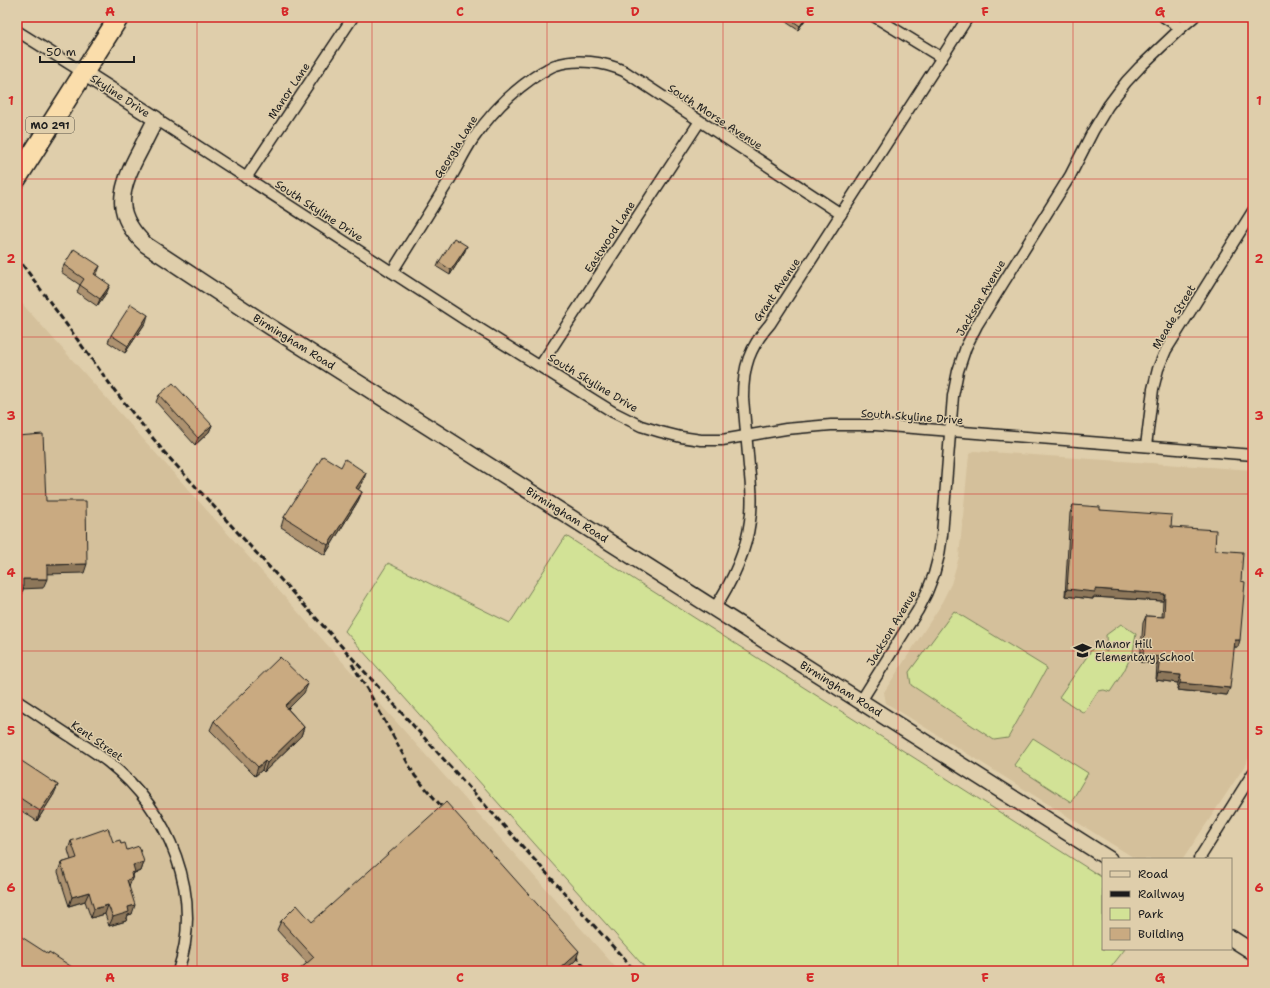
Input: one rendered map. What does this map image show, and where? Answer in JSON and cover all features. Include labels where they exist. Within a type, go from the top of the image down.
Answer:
[{"type":"highway","name":"MO 291","points":[[17,178],[119,17]]},
{"type":"street","name":"Manor Lane","points":[[246,178],[352,17]]},
{"type":"street","points":[[875,17],[942,58]]},
{"type":"street","name":"Grant Avenue","points":[[714,608],[734,576],[747,539],[750,520],[752,498],[742,398],[745,366],[751,351],[759,336],[770,324],[968,17]]},
{"type":"street","points":[[1164,17],[1181,28]]},
{"type":"street","name":"Jackson Avenue","points":[[861,701],[918,610],[934,574],[942,535],[953,396],[958,371],[966,347],[977,325],[1070,176],[1093,131],[1108,106],[1126,82],[1140,67],[1194,17]]},
{"type":"street","points":[[17,31],[84,73]]},
{"type":"street","name":"South Morse Avenue","points":[[569,62],[599,63],[624,71],[841,214]]},
{"type":"street","name":"Georgia Lane","points":[[392,272],[485,122],[500,105],[535,76],[555,65],[569,62]]},
{"type":"street","name":"Skyline Drive","points":[[84,73],[156,119]]},
{"type":"street","name":"South Skyline Drive","points":[[156,119],[392,272],[613,412],[641,426],[654,430],[681,437],[701,440],[722,440],[786,429],[831,425],[876,425],[1253,455]]},
{"type":"street","name":"Birmingham Road","points":[[156,119],[130,170],[125,182],[122,198],[123,209],[128,224],[135,235],[146,245],[247,312],[1107,858]]},
{"type":"street","name":"Eastwood Lane","points":[[540,366],[700,122]]},
{"type":"street","name":"Meade Street","points":[[1146,446],[1153,389],[1158,369],[1166,350],[1253,211]]},
{"type":"street","name":"Kent Street","points":[[17,701],[109,762],[141,794],[165,830],[180,865],[186,903],[186,940],[178,971]]},
{"type":"street","points":[[1200,858],[1253,773]]},
{"type":"street","points":[[1232,939],[1253,952]]},
{"type":"shaded area","points":[[17,298],[619,971],[17,971]]},
{"type":"shaded area","name":"Manor Hill Elementary School","points":[[974,451],[1253,470],[1253,751],[1184,858],[1134,858],[886,703],[884,692],[939,608],[951,584],[959,557],[969,455]]},
{"type":"green space","points":[[566,536],[1102,877],[1102,950],[1124,950],[1108,971],[648,971],[345,631],[388,563],[510,623]]},
{"type":"green space","points":[[954,611],[1047,668],[1008,738],[994,740],[911,685],[909,672]]},
{"type":"green space","points":[[1121,624],[1136,634],[1133,652],[1124,671],[1110,692],[1104,690],[1098,691],[1084,713],[1059,697],[1095,645],[1107,652],[1106,635]]},
{"type":"green space","points":[[1033,738],[1088,773],[1071,802],[1014,765]]},
{"type":"building","points":[[787,17],[806,17],[800,26]]},
{"type":"building","points":[[454,238],[467,246],[451,270],[439,262]]},
{"type":"building","points":[[74,249],[100,266],[94,274],[110,285],[100,299],[80,285],[84,279],[64,265]]},
{"type":"building","points":[[131,304],[148,315],[128,346],[111,335]]},
{"type":"building","points":[[173,383],[212,425],[198,438],[159,395]]},
{"type":"building","points":[[43,434],[46,501],[86,501],[87,564],[47,565],[47,579],[23,579],[23,590],[17,590],[17,436]]},
{"type":"building","points":[[323,456],[341,467],[345,459],[366,473],[356,488],[362,492],[328,545],[284,517]]},
{"type":"building","name":"Manor Hill Elementary School","points":[[1073,505],[1100,507],[1100,510],[1172,515],[1171,527],[1216,530],[1215,550],[1243,552],[1241,581],[1245,582],[1240,640],[1235,640],[1230,688],[1180,683],[1181,675],[1158,673],[1160,657],[1143,655],[1146,616],[1164,617],[1165,594],[1095,589],[1095,592],[1067,589]]},
{"type":"building","points":[[280,657],[308,684],[285,706],[304,727],[267,763],[265,761],[258,767],[214,721]]},
{"type":"building","points":[[17,758],[58,785],[40,811],[17,796]]},
{"type":"building","points":[[446,802],[579,951],[557,971],[298,971],[314,957],[281,921],[297,905],[312,922]]},
{"type":"building","points":[[108,828],[113,842],[120,840],[121,844],[125,843],[127,850],[139,846],[144,862],[133,865],[135,872],[131,873],[132,878],[127,880],[135,905],[128,907],[129,912],[113,917],[108,905],[94,909],[89,892],[72,897],[61,863],[77,858],[71,841]]},
{"type":"building","points":[[17,934],[48,954],[49,952],[78,971],[17,971]]},
{"type":"railway","points":[[17,257],[115,391],[164,452],[635,971]]},
{"type":"railway","points":[[352,664],[415,776],[449,815]]},
{"type":"railway","points":[[569,949],[588,971]]},
{"type":"place","name":"Manor Hill Elementary School","points":[[1082,650]]}]
